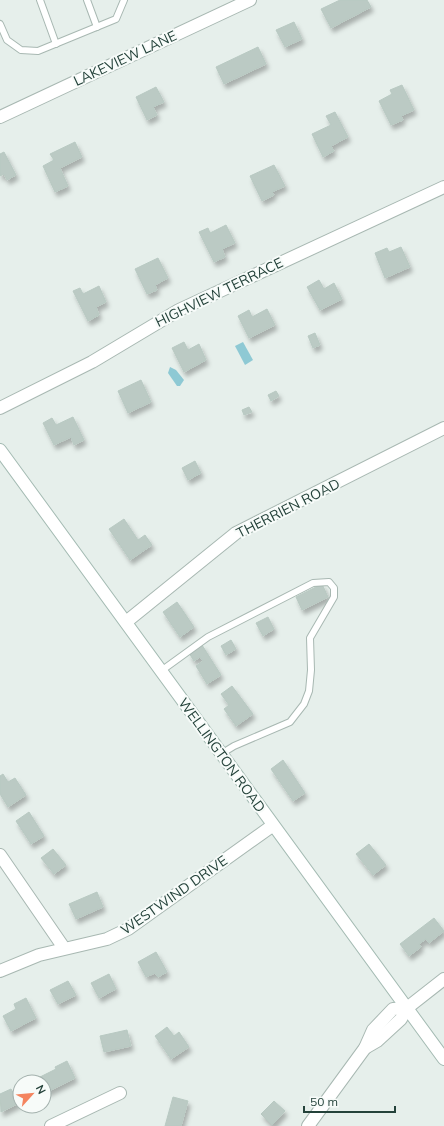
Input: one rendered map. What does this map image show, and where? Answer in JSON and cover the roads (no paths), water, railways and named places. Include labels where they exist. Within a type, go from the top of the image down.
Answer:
[{"type":"street","name":"LAKEVIEW LANE","points":[[0,117],[250,0]]},
{"type":"street","name":"HIGHVIEW TERRACE","points":[[0,408],[92,362],[178,310],[444,187]]},
{"type":"street","name":"THERRIEN ROAD","points":[[126,622],[236,533],[444,428]]},
{"type":"street","name":"WELLINGTON ROAD","points":[[0,450],[161,670],[272,826],[444,1059]]},
{"type":"street","name":"WESTWIND DRIVE","points":[[0,971],[34,957],[64,948],[107,939],[128,929],[272,826]]},
{"type":"street","points":[[0,855],[64,948]]},
{"type":"street","points":[[308,1126],[365,1048],[377,1041],[401,1019],[407,1008],[444,979]]},
{"type":"street","points":[[51,1126],[120,1093]]},
{"type":"lane","points":[[40,0],[56,44]]},
{"type":"lane","points":[[87,0],[97,27]]},
{"type":"lane","points":[[0,24],[7,40],[21,50],[38,52],[116,19],[124,0]]},
{"type":"lane","points":[[161,670],[208,637],[314,583],[322,581],[329,582],[334,588],[334,597],[310,638],[309,649],[311,670],[309,691],[304,704],[290,722],[234,746],[221,754]]},
{"type":"water","points":[[243,342],[253,360],[245,365],[235,346]]},
{"type":"water","points":[[170,367],[176,370],[184,380],[180,386],[177,386],[168,373]]}]
